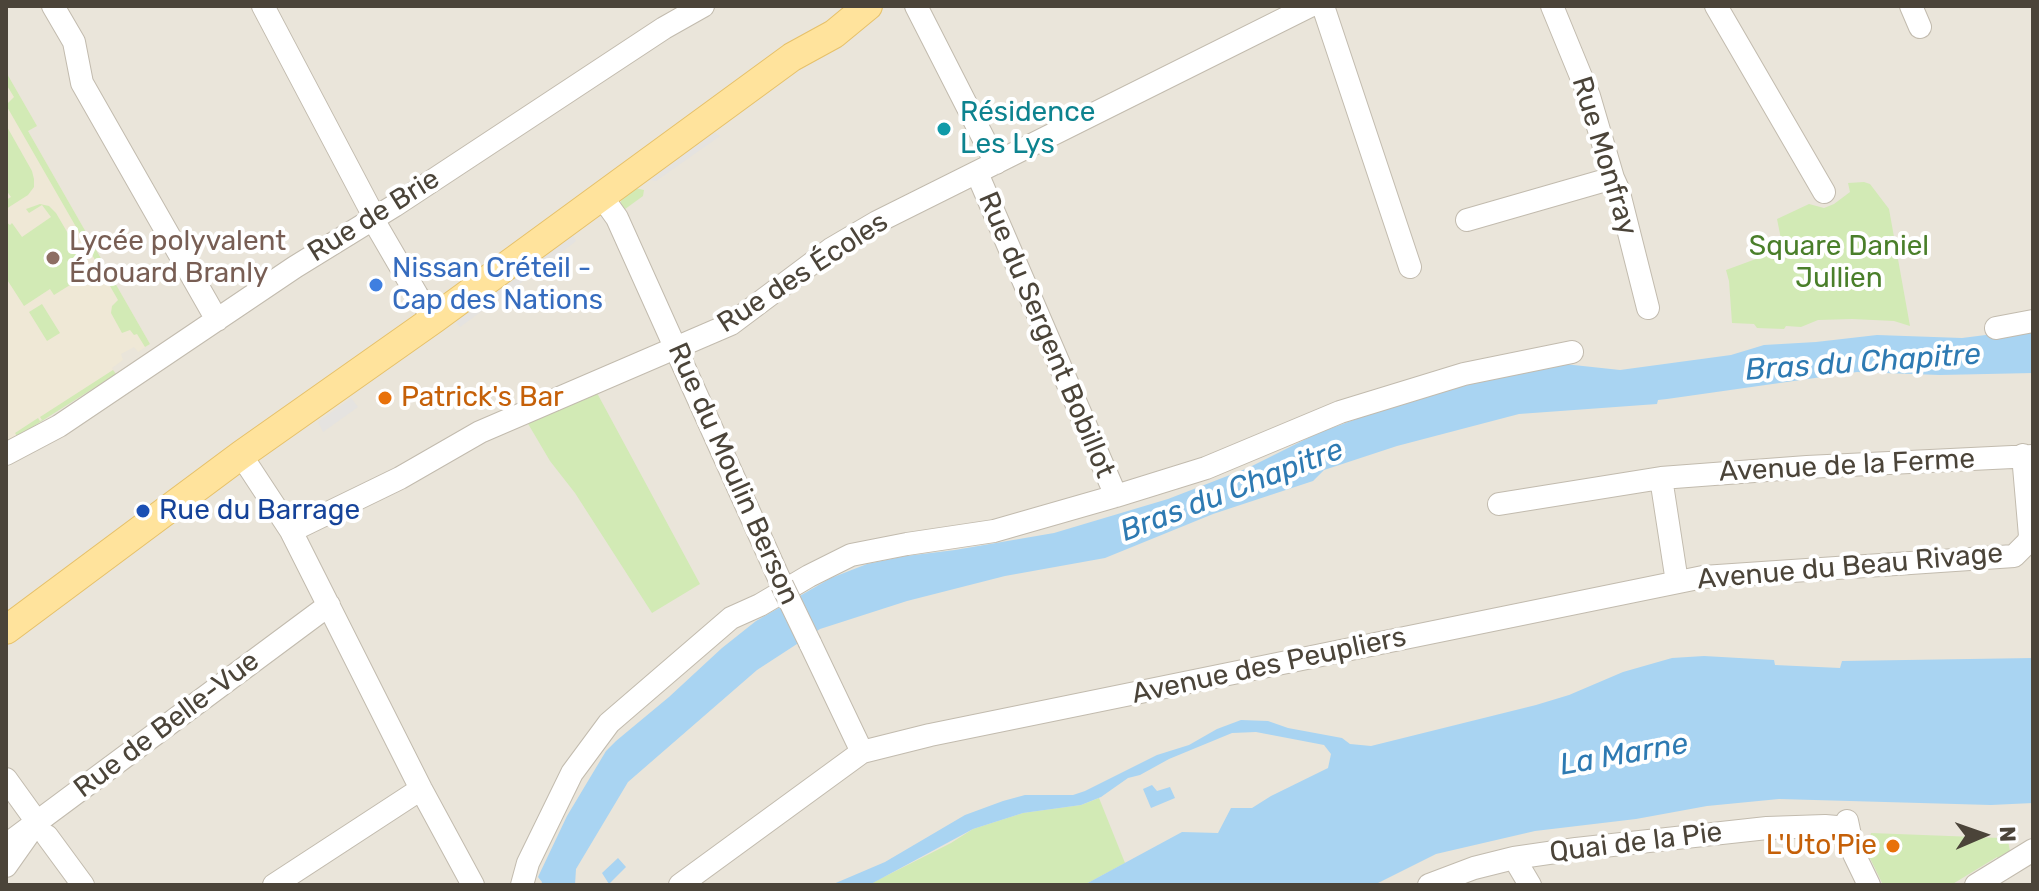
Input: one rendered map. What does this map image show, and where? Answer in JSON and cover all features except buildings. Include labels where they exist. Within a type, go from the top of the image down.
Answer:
[{"type":"main road","points":[[792,57],[842,6]]},
{"type":"main road","points":[[6,630],[241,455],[434,319],[792,57],[834,34],[868,6]]},
{"type":"street","points":[[53,6],[74,42],[82,83],[217,320]]},
{"type":"street","points":[[263,6],[375,216],[378,228],[434,319]]},
{"type":"street","name":"Rue de Brie","points":[[6,454],[59,426],[295,267],[394,206],[664,28],[703,6]]},
{"type":"street","name":"Rue du Sergent Bobillot","points":[[916,6],[986,168],[1116,496]]},
{"type":"street","name":"Rue des Écoles","points":[[291,531],[400,478],[480,432],[731,324],[857,233],[1310,6]]},
{"type":"street","points":[[1323,6],[1410,267]]},
{"type":"street","name":"Rue Monfray","points":[[1552,6],[1589,96],[1618,189],[1648,308]]},
{"type":"street","points":[[1716,6],[1824,192]]},
{"type":"street","points":[[1911,6],[1920,27]]},
{"type":"street","points":[[1467,220],[1613,178]]},
{"type":"street","name":"Rue du Moulin Berson","points":[[602,197],[617,218],[782,585],[862,752]]},
{"type":"street","points":[[1996,328],[2033,321]]},
{"type":"street","points":[[522,885],[533,852],[572,773],[609,723],[731,618],[809,576],[851,555],[994,531],[1116,496],[1206,468],[1340,412],[1464,374],[1572,352]]},
{"type":"street","points":[[241,455],[291,531],[473,885]]},
{"type":"street","name":"Avenue de la Ferme","points":[[1499,504],[1661,478],[2028,456]]},
{"type":"street","name":"Avenue du Beau Rivage","points":[[1677,582],[1703,577],[2014,556],[2030,536],[2028,456]]},
{"type":"street","points":[[1661,478],[1677,582]]},
{"type":"street","name":"Avenue des Peupliers","points":[[862,752],[930,735],[1677,582]]},
{"type":"street","name":"Rue de Belle-Vue","points":[[6,845],[42,829],[329,605]]},
{"type":"street","points":[[680,885],[862,752]]},
{"type":"street","points":[[6,779],[83,885]]},
{"type":"street","points":[[274,885],[421,789]]},
{"type":"street","name":"Quai de la Pie","points":[[1429,885],[1474,868],[1514,858],[1767,828],[1847,824],[1854,854],[1869,885]]},
{"type":"street","points":[[6,866],[42,829]]},
{"type":"street","points":[[1976,885],[2033,850]]},
{"type":"street","points":[[1514,858],[1530,885]]},
{"type":"shaded area","points":[[6,6],[2033,6],[2033,885],[6,885]]},
{"type":"shaded area","name":"Lycée polyvalent Édouard Branly","points":[[6,72],[37,126],[28,131],[150,344],[138,352],[134,347],[121,354],[123,360],[112,368],[116,374],[6,442]]},
{"type":"shaded area","points":[[712,131],[720,136],[656,181],[643,179]]},
{"type":"shaded area","points":[[570,231],[576,241],[545,265],[538,255]]},
{"type":"shaded area","points":[[529,262],[536,272],[460,327],[453,318]]},
{"type":"shaded area","points":[[351,398],[358,407],[323,432],[318,422]]},
{"type":"green space","points":[[6,72],[37,126],[28,131],[150,344],[145,347],[137,334],[130,330],[122,333],[111,313],[112,306],[118,300],[6,105],[14,97],[6,84]]},
{"type":"green space","points":[[6,125],[32,171],[34,187],[28,195],[6,209],[6,200],[11,197],[6,190]]},
{"type":"green space","name":"Square Daniel Jullien","points":[[1848,183],[1870,184],[1889,209],[1910,326],[1894,321],[1852,319],[1818,320],[1801,327],[1786,326],[1784,329],[1732,323],[1726,270],[1783,249],[1777,219],[1809,204],[1824,208],[1834,204],[1850,192]]},
{"type":"green space","points":[[631,187],[644,190],[643,196],[621,212],[621,201]]},
{"type":"green space","points":[[40,204],[49,206],[56,213],[88,272],[54,295],[50,289],[24,306],[6,278],[6,222],[12,223],[22,237],[51,217],[42,205],[29,213],[26,209]]},
{"type":"green space","points":[[42,304],[60,333],[47,341],[29,312]]},
{"type":"green space","points":[[113,370],[116,374],[26,431],[17,436],[15,433],[38,418],[42,420],[40,417]]},
{"type":"green space","points":[[597,393],[700,584],[652,613],[527,422]]},
{"type":"green space","points":[[1099,798],[1125,863],[1084,885],[868,885],[973,829],[1023,813],[1081,805]]},
{"type":"green space","points":[[1871,833],[2001,838],[2008,841],[2010,851],[1951,885],[1883,885],[1867,852]]},
{"type":"water","name":"Bras du Chapitre","points":[[2033,329],[2033,373],[1940,375],[1857,372],[1658,400],[1657,404],[1519,414],[1397,446],[1324,470],[1313,481],[1213,514],[1105,558],[1005,576],[907,601],[820,629],[757,670],[628,782],[576,869],[575,885],[541,885],[538,877],[567,816],[606,751],[616,741],[756,621],[831,578],[867,564],[1054,533],[1168,499],[1248,468],[1318,433],[1395,405],[1555,363],[1620,370],[1731,355],[1764,345],[1877,335],[1962,338]]},
{"type":"water","name":"La Marne","points":[[1704,656],[1774,660],[1775,665],[1840,668],[1842,661],[2033,658],[2033,803],[1991,805],[1779,799],[1707,806],[1636,819],[1535,831],[1436,854],[1374,885],[1084,885],[1182,832],[1218,833],[1231,808],[1252,808],[1328,768],[1331,754],[1324,745],[1256,732],[1232,733],[1128,778],[1101,797],[1081,805],[1023,813],[973,829],[871,884],[831,885],[885,862],[965,815],[1025,795],[1073,795],[1085,791],[1157,755],[1189,745],[1241,720],[1268,721],[1342,738],[1350,744],[1371,746],[1536,705],[1623,672],[1672,658]]},
{"type":"water","points":[[1152,785],[1157,791],[1170,787],[1175,798],[1151,808],[1143,789]]},
{"type":"water","points":[[618,858],[626,867],[609,884],[602,873]]},
{"type":"place","name":"Résidence Les Lys","points":[[944,129]]},
{"type":"place","name":"Lycée polyvalent Édouard Branly","points":[[53,258]]},
{"type":"place","name":"Nissan Créteil - Cap des Nations","points":[[376,285]]},
{"type":"place","name":"Patrick's Bar","points":[[385,398]]},
{"type":"place","name":"Rue du Barrage","points":[[143,511]]},
{"type":"place","name":"L'Uto'Pie","points":[[1893,846]]}]
